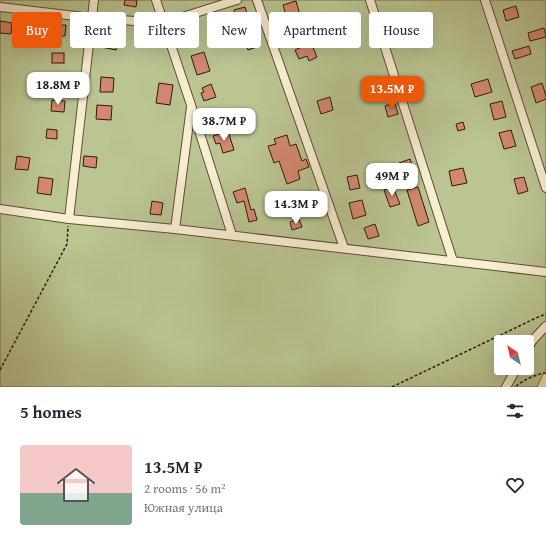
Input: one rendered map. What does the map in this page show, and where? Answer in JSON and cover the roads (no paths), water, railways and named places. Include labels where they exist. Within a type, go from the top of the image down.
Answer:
[{"type":"street","points":[[93,12],[94,0]]},
{"type":"street","points":[[156,0],[160,12]]},
{"type":"street","points":[[199,12],[237,0]]},
{"type":"street","points":[[257,0],[344,248]]},
{"type":"street","points":[[370,0],[453,261]]},
{"type":"street","points":[[485,0],[546,188]]},
{"type":"street","points":[[0,7],[70,15]]},
{"type":"street","points":[[69,219],[89,48]]},
{"type":"street","points":[[171,48],[191,104],[232,235]]},
{"type":"street","points":[[175,229],[191,104]]},
{"type":"street","points":[[0,209],[69,219],[232,235],[546,272]]},
{"type":"street","points":[[534,339],[546,326]]},
{"type":"street","points":[[506,387],[513,375]]}]
